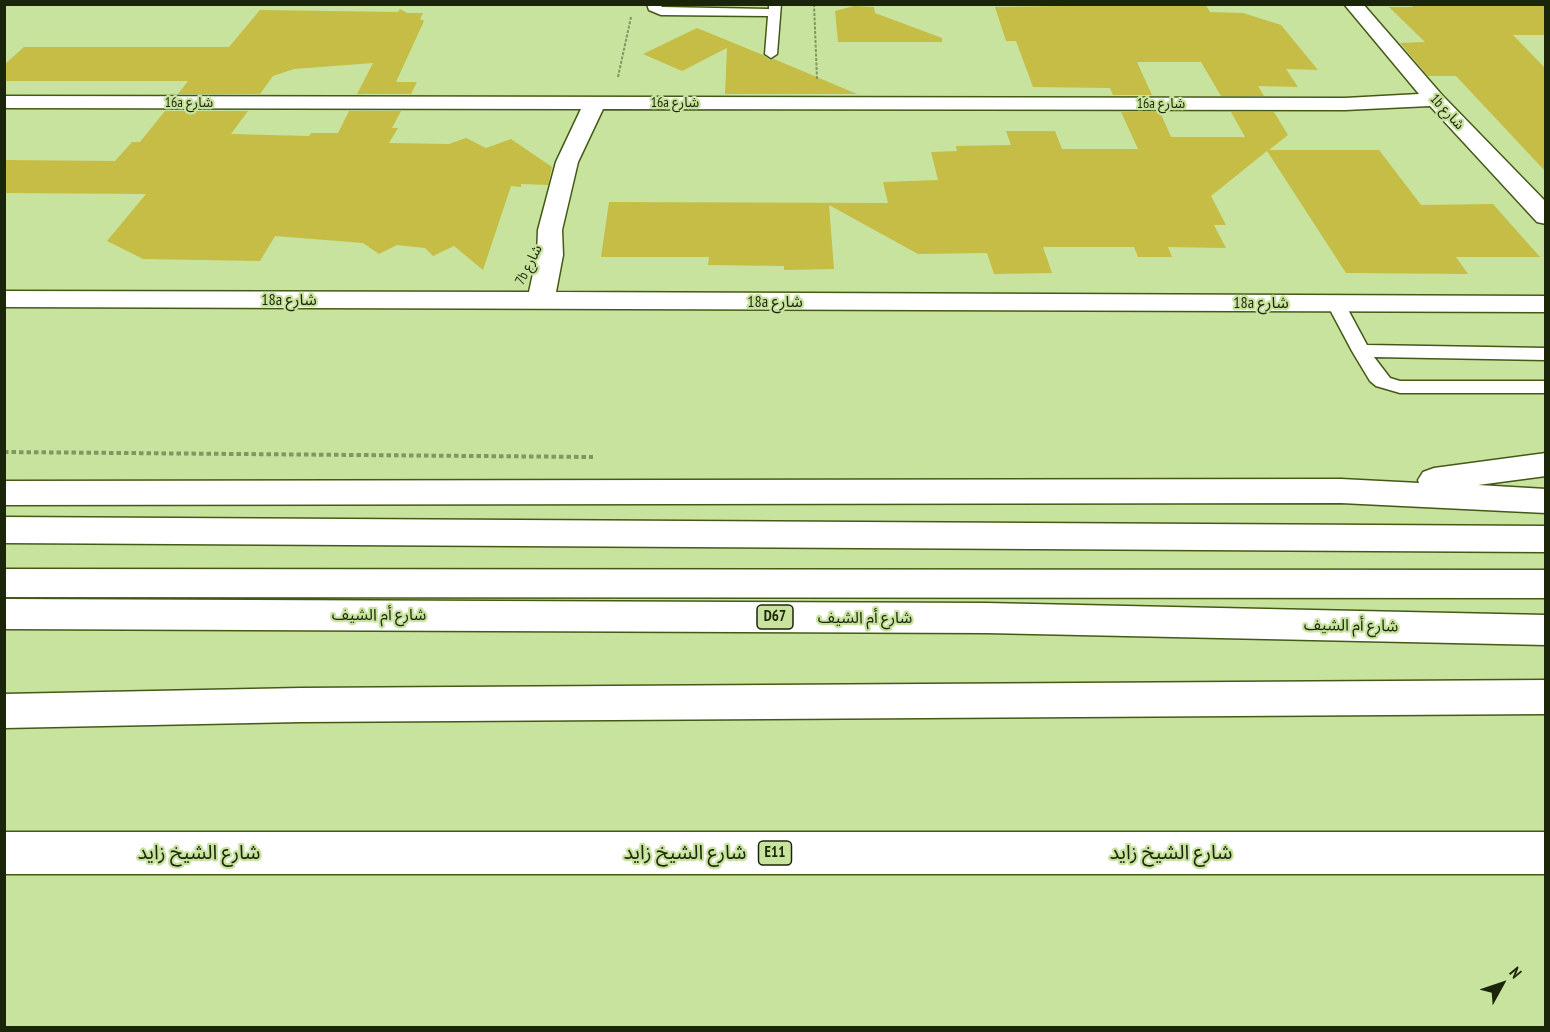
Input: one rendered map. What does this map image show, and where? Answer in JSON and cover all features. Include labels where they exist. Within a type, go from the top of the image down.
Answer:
[{"type":"main road","name":"1b شارع","points":[[1353,4],[1441,106],[1545,217]]},
{"type":"main road","name":"16a شارع","points":[[4,102],[1441,106]]},
{"type":"main road","name":"7b شارع","points":[[567,162],[564,140],[569,103]]},
{"type":"main road","name":"7b شارع","points":[[541,301],[550,255],[550,230],[567,162],[604,103]]},
{"type":"main road","name":"7b شارع","points":[[511,301],[538,245],[550,230]]},
{"type":"main road","name":"18a شارع","points":[[4,299],[1545,304]]},
{"type":"main road","points":[[1341,491],[1501,472],[1545,464]]},
{"type":"main road","points":[[4,492],[1341,491],[1545,501]]},
{"type":"main road","points":[[9,530],[1545,539]]},
{"type":"main road","name":"D67","points":[[4,583],[1545,584]]},
{"type":"main road","name":"شارع أم الشيف","points":[[4,614],[974,618],[1545,630]]},
{"type":"main road","points":[[4,711],[325,705],[1545,697]]},
{"type":"main road","name":"شارع الشيخ زايد","points":[[4,853],[1545,853]]},
{"type":"lane","points":[[653,4],[653,8],[661,11],[774,9],[771,54]]},
{"type":"lane","points":[[1336,304],[1361,351],[1377,377],[1383,382],[1400,387],[1545,387]]},
{"type":"lane","points":[[1361,351],[1545,354]]},
{"type":"path","points":[[814,4],[817,104]]},
{"type":"path","points":[[604,103],[632,15]]},
{"type":"building","points":[[1205,4],[1210,12],[1243,13],[1281,25],[1318,70],[1286,69],[1298,87],[1258,86],[1264,96],[1221,96],[1201,62],[1137,62],[1152,95],[1113,95],[1110,88],[1033,87],[1016,41],[1006,41],[995,7]]},
{"type":"building","points":[[1411,4],[1545,4],[1545,35],[1513,35],[1545,68],[1545,171],[1456,76],[1428,76],[1400,43],[1425,42],[1389,7],[1413,7]]},
{"type":"building","points":[[854,6],[874,7],[875,13],[942,38],[942,42],[838,42],[835,11]]},
{"type":"building","points":[[400,9],[407,13],[423,13],[420,19],[424,21],[396,82],[417,82],[411,94],[357,94],[373,63],[294,69],[273,76],[260,94],[178,94],[188,81],[4,81],[4,65],[24,47],[229,47],[260,10],[398,12]]},
{"type":"building","points":[[697,28],[857,94],[725,94],[727,48],[682,71],[643,54]]},
{"type":"building","points":[[165,111],[248,111],[231,134],[309,136],[311,133],[338,133],[349,111],[401,111],[392,128],[398,128],[389,143],[449,144],[466,138],[486,148],[511,139],[552,167],[548,185],[511,186],[483,270],[454,246],[433,256],[425,248],[397,245],[379,254],[363,243],[275,236],[260,261],[143,259],[107,241],[146,194],[4,193],[4,160],[115,161],[132,142],[140,142]]},
{"type":"building","points":[[1121,112],[1160,112],[1171,137],[1245,137],[1231,112],[1274,112],[1288,135],[1269,150],[1379,150],[1421,205],[1493,204],[1540,257],[1456,257],[1468,274],[1346,273],[1267,151],[1211,196],[1226,225],[1214,225],[1226,248],[1168,247],[1172,257],[1138,257],[1134,247],[1043,247],[1052,273],[994,274],[987,253],[918,254],[829,205],[834,269],[784,270],[784,266],[708,265],[709,257],[601,257],[609,202],[888,203],[883,182],[938,180],[931,152],[957,151],[956,146],[1011,145],[1006,131],[1055,131],[1062,149],[1138,149]]}]
